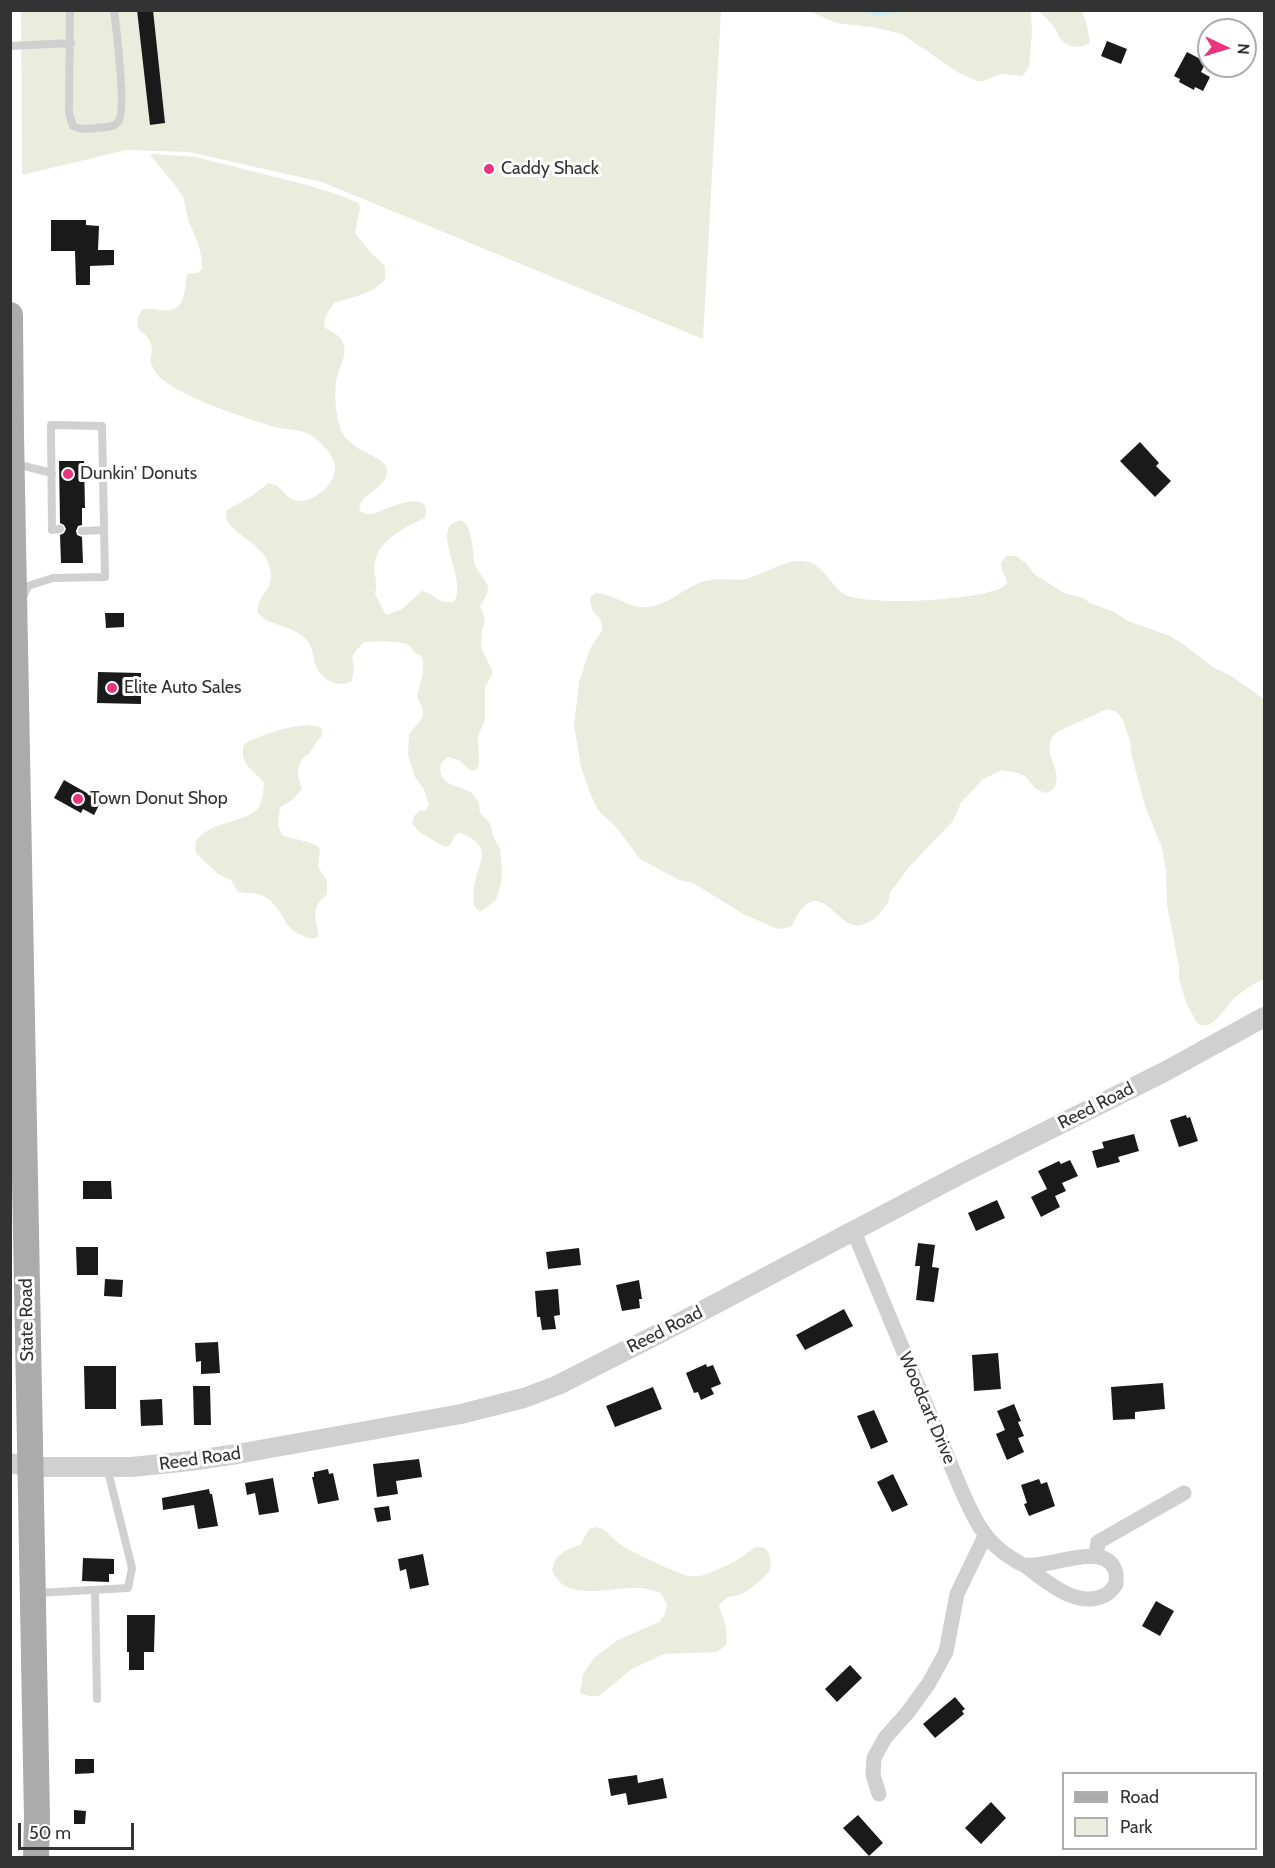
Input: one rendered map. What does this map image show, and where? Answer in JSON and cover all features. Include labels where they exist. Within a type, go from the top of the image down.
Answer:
[{"type":"main road","name":"State Road","points":[[10,315],[15,615],[20,1465],[32,1594],[36,1857]]},
{"type":"street","name":"Reed Road","points":[[20,1465],[107,1467],[159,1465],[237,1454],[461,1414],[524,1398],[558,1385],[656,1336],[960,1174],[1166,1071],[1264,1017]]},
{"type":"street","name":"Woodcart Drive","points":[[854,1232],[958,1482],[985,1536],[1003,1553],[1059,1589],[1074,1597],[1090,1600],[1108,1594],[1116,1584],[1115,1569],[1107,1559],[1096,1555]]},
{"type":"street","points":[[1024,1565],[1096,1555],[1098,1542],[1184,1493]]},
{"type":"street","points":[[879,1794],[873,1776],[874,1758],[885,1738],[929,1683],[946,1652],[957,1594],[985,1536]]},
{"type":"lane","points":[[70,10],[69,113],[73,126],[80,129],[112,126],[121,118],[122,102],[114,10]]},
{"type":"lane","points":[[10,46],[71,43]]},
{"type":"lane","points":[[15,615],[28,586],[53,578],[105,577],[102,426],[51,425],[52,530],[60,530]]},
{"type":"lane","points":[[12,462],[52,473]]},
{"type":"lane","points":[[82,531],[104,530]]},
{"type":"lane","points":[[32,1594],[128,1588],[132,1568],[107,1467]]},
{"type":"lane","points":[[95,1590],[97,1699]]},
{"type":"green space","points":[[910,10],[1032,11],[1029,67],[1022,76],[1000,74],[977,81],[959,73],[902,34],[872,27],[836,23],[809,11],[858,11],[878,16]]},
{"type":"green space","name":"Caddy Shack","points":[[21,11],[721,11],[703,339],[322,182],[189,152],[126,150],[22,175]]},
{"type":"green space","points":[[1039,11],[1082,11],[1090,43],[1078,47],[1066,44],[1052,24]]},
{"type":"green space","points":[[150,155],[196,157],[307,185],[359,203],[355,233],[385,266],[385,280],[368,292],[334,303],[324,321],[325,326],[341,339],[344,346],[344,356],[336,387],[338,418],[342,432],[347,439],[386,467],[386,478],[361,502],[359,507],[361,512],[373,514],[416,501],[422,503],[426,508],[425,518],[395,534],[382,546],[374,566],[375,594],[386,615],[402,609],[422,591],[439,600],[454,602],[457,583],[447,538],[448,529],[460,520],[468,528],[475,565],[488,586],[480,606],[485,619],[481,647],[493,673],[485,687],[485,720],[478,736],[479,765],[476,770],[470,770],[459,760],[448,757],[441,763],[440,771],[448,783],[473,794],[479,802],[480,813],[490,823],[493,836],[500,849],[501,884],[496,900],[480,912],[474,906],[473,900],[474,884],[482,859],[477,843],[461,833],[456,834],[450,845],[445,847],[421,833],[412,824],[414,816],[426,810],[429,805],[424,789],[415,777],[408,755],[409,734],[423,715],[417,697],[423,672],[421,656],[405,643],[365,642],[352,658],[354,666],[352,681],[341,684],[330,682],[318,670],[311,647],[303,636],[269,621],[257,612],[261,598],[270,583],[269,567],[261,551],[235,530],[228,521],[227,510],[269,483],[277,486],[295,501],[313,498],[326,489],[330,483],[334,476],[334,462],[326,449],[310,435],[277,428],[208,404],[174,388],[154,370],[151,363],[151,344],[138,327],[138,318],[142,310],[175,309],[182,300],[187,274],[198,273],[202,269],[200,249],[188,219],[183,198],[173,182]]},
{"type":"green space","points":[[1006,556],[1016,556],[1027,564],[1034,574],[1064,593],[1083,598],[1128,621],[1170,636],[1213,667],[1233,677],[1264,699],[1264,979],[1235,997],[1216,1020],[1208,1025],[1196,1022],[1186,1002],[1179,979],[1179,967],[1167,905],[1166,871],[1162,848],[1145,806],[1131,753],[1130,740],[1122,718],[1109,709],[1055,734],[1051,740],[1050,753],[1057,777],[1056,785],[1051,791],[1045,793],[1036,789],[1026,777],[1001,770],[982,780],[961,803],[953,821],[909,867],[890,893],[888,904],[876,917],[864,924],[848,923],[828,906],[814,901],[802,909],[791,927],[778,929],[745,915],[693,883],[679,880],[640,859],[616,827],[598,810],[592,798],[581,767],[574,725],[579,682],[590,649],[602,630],[599,617],[592,610],[590,598],[595,593],[608,595],[634,606],[647,607],[663,602],[701,582],[714,579],[746,579],[786,563],[803,561],[816,565],[839,591],[856,598],[897,601],[947,599],[970,596],[1003,587],[1007,582],[1001,563]]},
{"type":"green space","points":[[308,725],[320,727],[322,736],[299,765],[299,781],[302,789],[292,800],[280,807],[278,825],[282,835],[320,848],[318,867],[327,881],[327,894],[316,909],[315,918],[319,936],[313,939],[302,936],[289,927],[274,904],[264,896],[238,892],[231,880],[218,874],[197,854],[195,849],[196,840],[204,833],[249,815],[259,807],[264,783],[245,762],[244,744],[275,731]]},
{"type":"green space","points":[[596,1527],[606,1531],[630,1550],[684,1575],[699,1576],[715,1570],[736,1561],[756,1547],[764,1548],[769,1554],[770,1570],[751,1588],[728,1597],[721,1603],[719,1607],[726,1626],[727,1640],[726,1645],[717,1652],[664,1654],[632,1669],[599,1696],[588,1696],[580,1693],[583,1674],[595,1657],[618,1640],[659,1622],[665,1614],[667,1605],[661,1593],[647,1589],[576,1590],[558,1580],[552,1570],[556,1558],[581,1544],[589,1529]]},
{"type":"water","points":[[858,10],[910,11],[878,16]]},
{"type":"building","points":[[137,10],[153,10],[165,123],[150,125]]},
{"type":"building","points":[[1107,41],[1127,49],[1121,64],[1101,56]]},
{"type":"building","points":[[1187,52],[1197,57],[1197,78],[1210,78],[1203,91],[1195,87],[1194,90],[1179,82],[1180,79],[1174,76]]},
{"type":"building","points":[[51,220],[86,220],[86,225],[99,226],[98,250],[114,250],[114,265],[90,266],[90,285],[76,285],[75,251],[51,251]]},
{"type":"building","points":[[1140,442],[1159,463],[1156,466],[1171,481],[1155,497],[1120,461]]},
{"type":"building","points":[[59,461],[84,461],[85,508],[82,508],[82,525],[78,526],[76,531],[77,535],[82,537],[83,563],[61,563],[60,535],[66,529],[60,523]]},
{"type":"building","points":[[105,613],[124,613],[124,627],[106,628]]},
{"type":"building","points":[[98,672],[141,673],[141,704],[97,703]]},
{"type":"building","name":"Town Donut Shop","points":[[64,780],[101,801],[94,815],[83,809],[81,813],[54,798]]},
{"type":"building","points":[[1186,1115],[1187,1118],[1190,1117],[1198,1141],[1179,1147],[1170,1120]]},
{"type":"building","points":[[1134,1134],[1139,1151],[1118,1157],[1120,1162],[1097,1168],[1092,1151],[1104,1148],[1102,1142]]},
{"type":"building","points":[[1070,1160],[1078,1176],[1062,1183],[1066,1191],[1055,1196],[1060,1207],[1041,1217],[1031,1197],[1047,1189],[1038,1171],[1059,1161],[1061,1164]]},
{"type":"building","points":[[83,1181],[111,1181],[112,1199],[83,1199]]},
{"type":"building","points":[[997,1200],[1005,1218],[976,1231],[968,1213]]},
{"type":"building","points":[[918,1243],[935,1245],[932,1267],[939,1268],[934,1302],[916,1300],[920,1266],[915,1266]]},
{"type":"building","points":[[76,1247],[98,1247],[98,1275],[77,1275]]},
{"type":"building","points":[[579,1248],[581,1265],[548,1269],[546,1252]]},
{"type":"building","points":[[105,1279],[123,1280],[122,1297],[104,1296]]},
{"type":"building","points":[[639,1280],[642,1299],[639,1299],[640,1308],[622,1311],[616,1285]]},
{"type":"building","points":[[558,1289],[560,1315],[554,1316],[556,1329],[542,1330],[540,1317],[537,1317],[535,1291]]},
{"type":"building","points":[[844,1309],[853,1326],[805,1350],[796,1335]]},
{"type":"building","points":[[218,1342],[220,1373],[201,1374],[201,1361],[196,1362],[195,1343]]},
{"type":"building","points":[[998,1353],[1001,1389],[974,1391],[972,1355]]},
{"type":"building","points":[[706,1364],[707,1367],[713,1365],[721,1384],[711,1388],[714,1394],[701,1400],[698,1392],[694,1393],[686,1373]]},
{"type":"building","points":[[84,1366],[116,1366],[116,1409],[85,1409]]},
{"type":"building","points":[[1163,1383],[1165,1409],[1135,1412],[1135,1419],[1113,1420],[1111,1387]]},
{"type":"building","points":[[193,1386],[210,1386],[211,1425],[194,1425]]},
{"type":"building","points":[[653,1387],[662,1409],[615,1427],[606,1406]]},
{"type":"building","points":[[162,1399],[163,1425],[141,1426],[140,1400]]},
{"type":"building","points":[[1014,1404],[1021,1421],[1018,1422],[1024,1436],[1018,1438],[1024,1452],[1007,1460],[996,1434],[1005,1430],[997,1411]]},
{"type":"building","points":[[874,1410],[888,1442],[871,1449],[857,1416]]},
{"type":"building","points":[[419,1459],[422,1477],[396,1481],[398,1494],[377,1497],[373,1464]]},
{"type":"building","points":[[328,1469],[329,1474],[333,1473],[339,1500],[318,1504],[312,1477],[314,1477],[314,1472]]},
{"type":"building","points":[[893,1474],[908,1505],[892,1512],[877,1482]]},
{"type":"building","points":[[273,1478],[279,1512],[259,1515],[255,1493],[247,1495],[245,1483]]},
{"type":"building","points":[[1039,1479],[1041,1484],[1047,1482],[1055,1506],[1029,1516],[1024,1504],[1027,1503],[1021,1485]]},
{"type":"building","points":[[209,1489],[218,1526],[198,1529],[194,1505],[163,1510],[162,1498]]},
{"type":"building","points":[[389,1506],[391,1520],[377,1522],[374,1508]]},
{"type":"building","points":[[423,1554],[429,1585],[410,1589],[406,1569],[400,1571],[398,1559]]},
{"type":"building","points":[[83,1558],[114,1559],[114,1574],[109,1574],[109,1582],[82,1581]]},
{"type":"building","points":[[1156,1601],[1174,1611],[1160,1636],[1142,1626]]},
{"type":"building","points":[[127,1615],[155,1615],[154,1652],[144,1652],[144,1670],[129,1670]]},
{"type":"building","points":[[850,1665],[862,1678],[837,1702],[825,1689]]},
{"type":"building","points":[[955,1697],[965,1709],[962,1711],[964,1714],[935,1738],[923,1724]]},
{"type":"building","points":[[75,1759],[94,1759],[94,1773],[75,1774]]},
{"type":"building","points":[[637,1775],[638,1783],[663,1778],[667,1798],[628,1805],[626,1793],[611,1796],[608,1779]]},
{"type":"building","points":[[991,1802],[1006,1818],[981,1844],[965,1828]]},
{"type":"building","points":[[74,1810],[86,1811],[85,1824],[74,1824]]},
{"type":"building","points":[[858,1815],[883,1843],[869,1856],[843,1828]]},
{"type":"place","name":"Caddy Shack","points":[[489,169]]},
{"type":"place","name":"Dunkin' Donuts","points":[[68,474]]},
{"type":"place","name":"Elite Auto Sales","points":[[112,688]]},
{"type":"place","name":"Town Donut Shop","points":[[78,799]]}]
